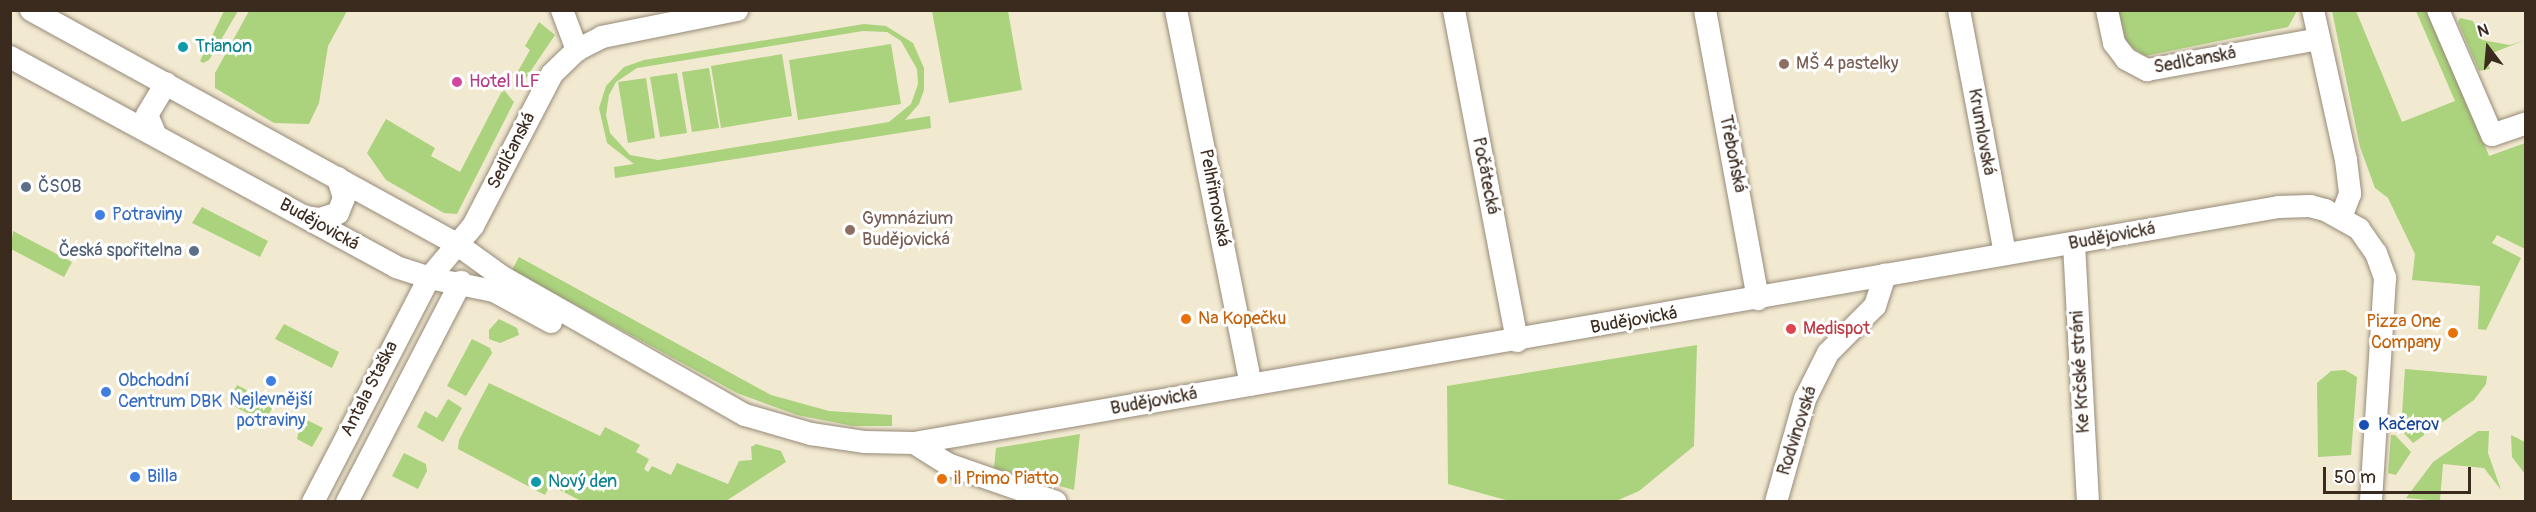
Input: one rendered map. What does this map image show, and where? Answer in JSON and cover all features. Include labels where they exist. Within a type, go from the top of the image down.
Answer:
[{"type":"street","name":"Budějovická","points":[[31,10],[458,245],[501,276],[641,358],[745,415],[822,436],[865,442],[914,443],[1517,341],[2279,207],[2310,206],[2341,217],[2367,239],[2385,278],[2371,501]]},
{"type":"street","points":[[561,10],[577,50]]},
{"type":"street","name":"Sedlčanská","points":[[429,278],[474,226],[552,74],[577,50],[602,37],[738,10]]},
{"type":"street","name":"Pelhřimovská","points":[[1176,10],[1251,385]]},
{"type":"street","name":"Počátecká","points":[[1454,10],[1517,341]]},
{"type":"street","name":"Třeboňská","points":[[1705,10],[1758,299]]},
{"type":"street","name":"Krumlovská","points":[[1959,10],[2006,254]]},
{"type":"street","name":"Sedlčanská","points":[[2107,10],[2114,43],[2126,59],[2147,70],[2319,39]]},
{"type":"street","points":[[2313,10],[2350,194],[2341,217]]},
{"type":"street","points":[[2438,10],[2492,135],[2526,123]]},
{"type":"street","name":"Budějovická","points":[[10,57],[396,267],[429,278],[461,282],[494,291],[609,353],[641,358]]},
{"type":"street","points":[[156,136],[147,116],[166,83]]},
{"type":"street","points":[[303,217],[320,219],[338,213],[344,198],[338,178]]},
{"type":"street","name":"Ke Krčské stráni","points":[[2074,243],[2088,501]]},
{"type":"street","points":[[458,245],[461,282]]},
{"type":"street","name":"Rodvinovská","points":[[1776,501],[1805,399],[1828,353],[1875,306],[1885,275]]},
{"type":"street","name":"Antala Staška","points":[[313,501],[429,278]]},
{"type":"street","name":"Antala Staška","points":[[347,501],[461,282]]},
{"type":"street","points":[[914,443],[947,464],[1056,501]]},
{"type":"green space","points":[[224,11],[238,11],[209,60],[203,63],[200,61]]},
{"type":"green space","points":[[249,11],[347,11],[328,46],[319,103],[309,124],[274,123],[215,88],[215,73]]},
{"type":"green space","points":[[932,11],[1008,11],[1022,90],[949,103]]},
{"type":"green space","points":[[2118,11],[2297,11],[2288,27],[2145,56],[2127,44]]},
{"type":"green space","points":[[2332,11],[2356,11],[2402,122],[2455,101],[2416,11],[2433,11],[2489,156],[2525,143],[2525,249],[2497,235],[2492,243],[2521,258],[2486,330],[2478,329],[2480,286],[2412,280],[2415,254],[2388,198],[2375,188],[2360,147]]},
{"type":"green space","points":[[2460,18],[2473,21],[2482,40],[2510,45],[2525,40],[2485,56],[2490,69],[2479,71],[2458,22]]},
{"type":"green space","points":[[539,22],[555,35],[526,78],[517,73],[530,50],[525,46]]},
{"type":"green space","points":[[864,24],[886,26],[913,43],[924,68],[924,90],[919,104],[905,120],[930,116],[931,128],[615,178],[614,167],[634,164],[607,143],[599,108],[606,86],[624,67],[644,60]],"holes":[[[863,31],[887,32],[901,41],[917,69],[918,84],[911,104],[889,122],[658,160],[630,155],[610,133],[606,115],[609,95],[616,82],[637,68]]]},
{"type":"green space","points":[[891,44],[901,104],[798,120],[789,60]]},
{"type":"green space","points":[[782,54],[792,116],[721,128],[711,66]]},
{"type":"green space","points":[[709,68],[719,128],[692,132],[682,72]]},
{"type":"green space","points":[[677,73],[687,133],[660,137],[650,77]]},
{"type":"green space","points":[[646,78],[655,138],[628,143],[618,82]]},
{"type":"green space","points":[[503,89],[514,102],[457,214],[444,213],[386,180],[367,153],[386,119],[435,148],[431,156],[460,172]]},
{"type":"green space","points":[[202,207],[268,241],[260,257],[192,223]]},
{"type":"green space","points":[[13,231],[72,262],[64,277],[11,249]]},
{"type":"green space","points":[[519,257],[771,395],[829,411],[892,415],[892,426],[853,426],[797,415],[737,393],[512,270]]},
{"type":"green space","points":[[499,319],[517,328],[519,335],[500,343],[489,339],[489,330]]},
{"type":"green space","points":[[284,324],[339,352],[332,368],[275,339]]},
{"type":"green space","points":[[472,339],[490,348],[492,353],[466,396],[447,386]]},
{"type":"green space","points":[[1697,345],[1694,446],[1639,491],[1616,501],[1513,502],[1448,484],[1447,386]]},
{"type":"green space","points":[[2405,369],[2487,376],[2486,384],[2474,400],[2413,443],[2401,430]]},
{"type":"green space","points":[[2345,370],[2357,377],[2351,455],[2318,457],[2317,383],[2331,371]]},
{"type":"green space","points":[[489,383],[600,436],[605,427],[640,445],[636,452],[649,459],[644,469],[648,472],[652,466],[671,475],[677,463],[728,484],[739,461],[752,460],[751,447],[756,444],[781,451],[786,462],[726,501],[581,501],[550,485],[545,495],[458,449],[459,440]]},
{"type":"green space","points":[[237,385],[274,404],[265,422],[228,403]]},
{"type":"green space","points":[[448,399],[462,408],[443,442],[417,427],[425,411],[437,418]]},
{"type":"green space","points":[[297,415],[323,428],[312,447],[297,439],[299,430],[293,424]]},
{"type":"green space","points":[[2478,431],[2489,431],[2488,453],[2501,490],[2484,468],[2443,464],[2440,501],[2406,498],[2433,462]]},
{"type":"green space","points":[[1080,434],[1074,490],[994,468],[996,448]]},
{"type":"green space","points":[[2391,435],[2395,435],[2411,452],[2396,475],[2388,473]]},
{"type":"green space","points":[[2511,435],[2525,442],[2525,474],[2512,457]]},
{"type":"green space","points":[[404,453],[426,464],[427,471],[418,489],[392,476]]},
{"type":"place","name":"Trianon","points":[[183,47]]},
{"type":"place","name":"MŠ 4 pastelky","points":[[1784,64]]},
{"type":"place","name":"Hotel ILF","points":[[457,82]]},
{"type":"place","name":"ČSOB","points":[[26,187]]},
{"type":"place","name":"Potraviny","points":[[100,215]]},
{"type":"place","name":"Gymnázium Budějovická","points":[[850,230]]},
{"type":"place","name":"Česká spořitelna","points":[[194,251]]},
{"type":"place","name":"Na Kopečku","points":[[1186,319]]},
{"type":"place","name":"Medispot","points":[[1791,329]]},
{"type":"place","name":"Pizza One Company","points":[[2453,333]]},
{"type":"place","name":"Nejlevnější potraviny","points":[[271,381]]},
{"type":"place","name":"Obchodní Centrum DBK","points":[[106,392]]},
{"type":"place","name":"Kačerov","points":[[2364,425]]},
{"type":"place","name":"Billa","points":[[135,477]]},
{"type":"place","name":"il Primo Piatto","points":[[942,479]]},
{"type":"place","name":"Nový den","points":[[536,482]]}]
